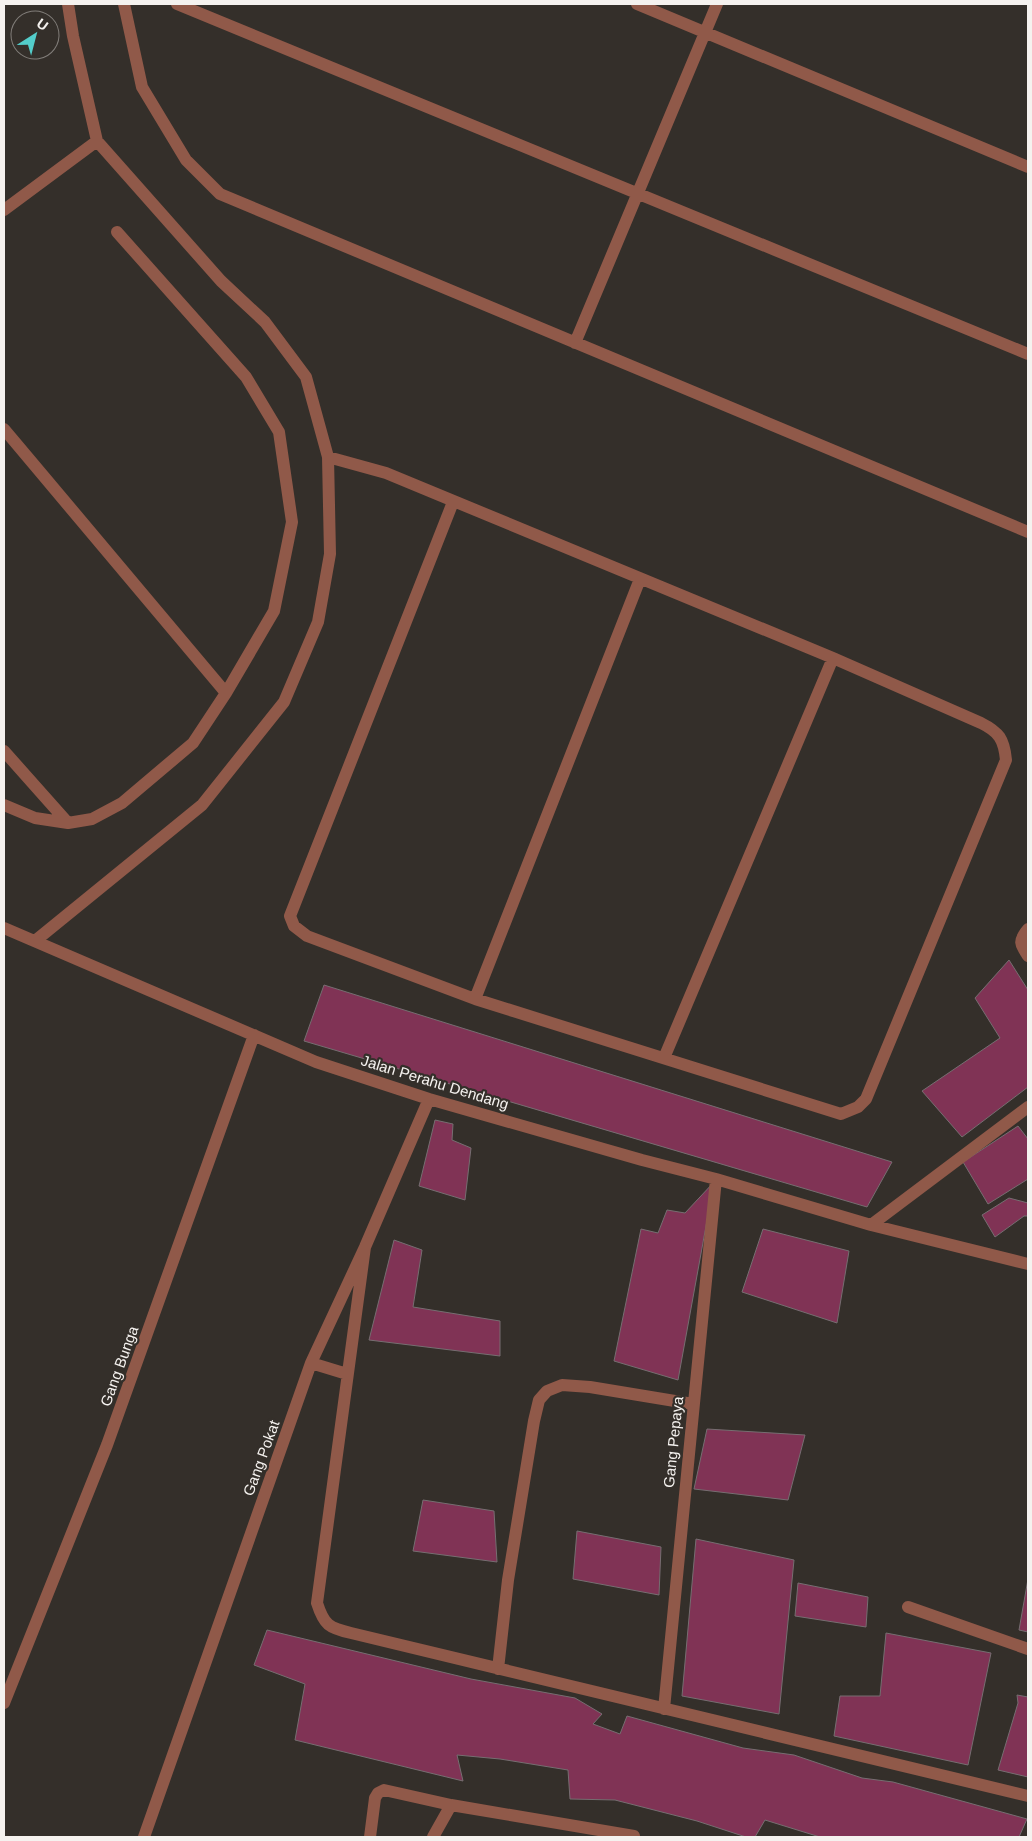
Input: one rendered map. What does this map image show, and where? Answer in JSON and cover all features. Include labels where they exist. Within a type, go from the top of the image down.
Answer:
[{"type":"street","points":[[34,940],[202,805],[284,702],[318,622],[330,554],[328,457],[306,377],[265,322],[221,281],[97,141],[73,36],[68,4]]},
{"type":"street","points":[[124,4],[142,87],[186,160],[220,194],[1028,532]]},
{"type":"street","points":[[177,4],[1028,354]]},
{"type":"street","points":[[637,4],[1028,166]]},
{"type":"street","points":[[575,342],[717,4]]},
{"type":"street","points":[[4,210],[97,141]]},
{"type":"street","points":[[4,805],[35,818],[68,823],[92,819],[122,803],[193,743],[226,693],[274,611],[278,593],[292,522],[278,432],[246,377],[118,232]]},
{"type":"street","points":[[4,429],[226,693]]},
{"type":"street","points":[[328,457],[386,473],[833,658],[992,729],[999,735],[1006,760],[866,1099],[858,1107],[841,1114],[475,998],[307,936],[294,926],[290,916],[453,502]]},
{"type":"street","points":[[475,998],[640,579]]},
{"type":"street","points":[[664,1058],[833,658]]},
{"type":"street","points":[[4,751],[68,823]]},
{"type":"street","name":"Jalan Perahu Dendang","points":[[4,928],[316,1062],[429,1099],[642,1160],[716,1179],[871,1225],[1028,1264]]},
{"type":"street","points":[[1028,929],[1022,937],[1021,946],[1028,956]]},
{"type":"street","name":"Gang Bunga","points":[[4,1703],[108,1445],[254,1035]]},
{"type":"street","name":"Gang Pokat","points":[[144,1837],[311,1363],[365,1247],[429,1099]]},
{"type":"street","points":[[871,1225],[1028,1107]]},
{"type":"street","name":"Gang Pepaya","points":[[664,1709],[716,1179]]},
{"type":"street","points":[[365,1247],[317,1603],[322,1618],[326,1623],[336,1630],[498,1670],[1028,1796]]},
{"type":"street","points":[[311,1363],[347,1374]]},
{"type":"street","points":[[498,1670],[508,1580],[539,1400],[547,1391],[562,1385],[590,1387],[693,1404]]},
{"type":"street","points":[[908,1607],[1028,1649]]},
{"type":"street","points":[[370,1837],[375,1798],[384,1790],[451,1805],[635,1837]]},
{"type":"street","points":[[432,1837],[451,1805]]},
{"type":"building","points":[[1009,960],[1028,990],[1028,1087],[962,1137],[922,1091],[1000,1038],[975,998]]},
{"type":"building","points":[[324,985],[892,1162],[867,1207],[304,1041]]},
{"type":"building","points":[[435,1120],[453,1124],[452,1140],[471,1148],[465,1200],[419,1186]]},
{"type":"building","points":[[1018,1126],[1028,1139],[1028,1179],[988,1204],[963,1162]]},
{"type":"building","points":[[714,1182],[678,1380],[614,1361],[641,1229],[658,1233],[667,1210],[685,1213]]},
{"type":"building","points":[[1009,1198],[1028,1203],[1028,1216],[1024,1216],[995,1237],[982,1215]]},
{"type":"building","points":[[763,1229],[849,1251],[837,1323],[742,1292]]},
{"type":"building","points":[[394,1240],[422,1250],[413,1307],[500,1321],[500,1356],[369,1340]]},
{"type":"building","points":[[707,1429],[805,1435],[788,1500],[694,1489]]},
{"type":"building","points":[[423,1500],[494,1511],[497,1562],[413,1551]]},
{"type":"building","points":[[577,1531],[661,1547],[659,1595],[573,1579]]},
{"type":"building","points":[[696,1539],[794,1560],[779,1714],[682,1696]]},
{"type":"building","points":[[1028,1579],[1028,1632],[1019,1630]]},
{"type":"building","points":[[798,1583],[868,1597],[866,1627],[795,1616]]},
{"type":"building","points":[[267,1630],[471,1679],[575,1698],[602,1714],[593,1724],[620,1734],[627,1716],[743,1748],[794,1755],[862,1778],[893,1782],[1027,1819],[1019,1837],[820,1837],[765,1820],[755,1837],[746,1837],[697,1821],[615,1800],[570,1799],[568,1770],[500,1759],[457,1755],[463,1781],[295,1740],[305,1684],[254,1665]]},
{"type":"building","points":[[886,1633],[991,1653],[968,1765],[834,1736],[840,1696],[880,1696]]},
{"type":"building","points":[[1017,1695],[1028,1697],[1028,1777],[998,1770],[1018,1703]]}]
